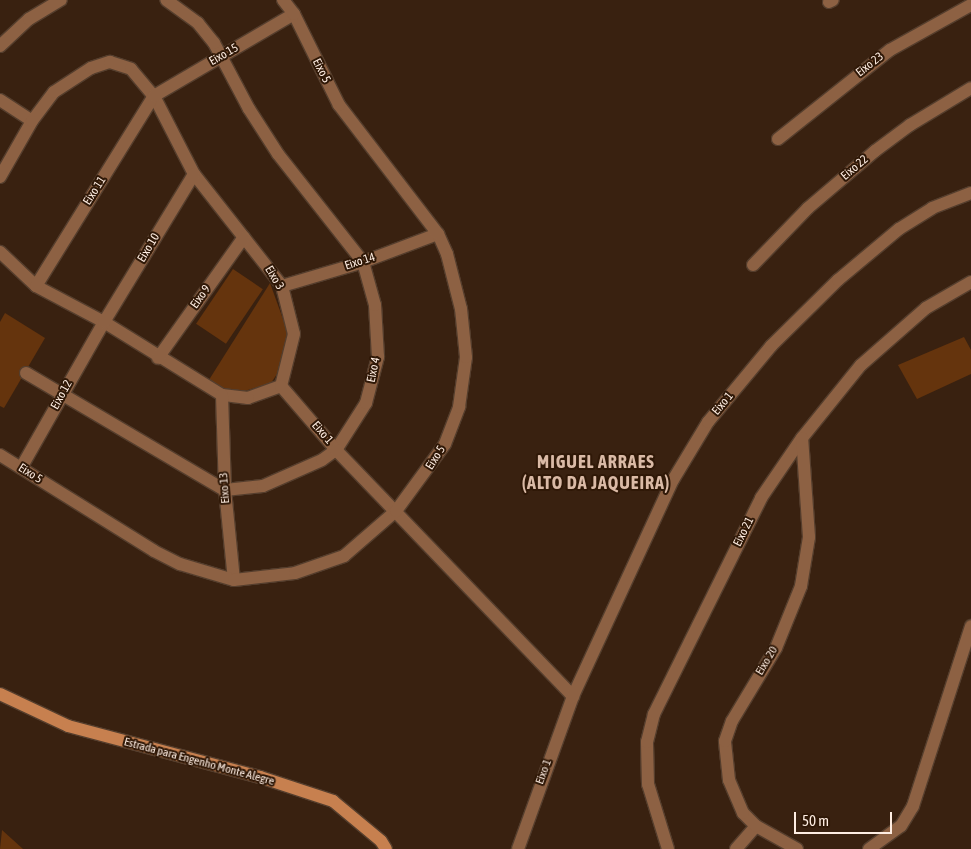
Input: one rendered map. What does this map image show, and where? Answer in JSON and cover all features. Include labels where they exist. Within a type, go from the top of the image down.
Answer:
[{"type":"street","points":[[0,46],[29,19],[61,0]]},
{"type":"street","name":"Eixo 4","points":[[166,0],[198,23],[222,56],[249,109],[278,154],[363,262],[375,305],[378,357],[375,376],[360,417],[336,450],[284,480],[247,489],[225,490]]},
{"type":"street","name":"Eixo 5","points":[[0,455],[154,551],[180,564],[234,580],[295,573],[337,559],[368,538],[396,511],[445,444],[454,424],[464,383],[466,357],[461,309],[455,281],[438,234],[339,105],[294,14],[284,0]]},
{"type":"street","name":"Eixo 23","points":[[778,139],[890,50],[971,5]]},
{"type":"street","name":"Eixo 15","points":[[154,96],[294,14]]},
{"type":"street","name":"Eixo 3","points":[[0,178],[32,121],[54,92],[91,68],[110,62],[131,68],[154,96],[194,174],[282,286],[294,334],[281,386]]},
{"type":"street","name":"Eixo 22","points":[[753,265],[808,208],[875,151],[910,125],[971,88]]},
{"type":"street","name":"Eixo 11","points":[[36,286],[154,96]]},
{"type":"street","points":[[0,100],[32,121]]},
{"type":"street","name":"Eixo 10","points":[[104,322],[194,174]]},
{"type":"street","name":"Eixo 1","points":[[518,849],[573,696],[673,480],[708,422],[771,346],[838,280],[915,218],[932,208],[971,193]]},
{"type":"street","name":"Eixo 14","points":[[282,286],[363,262],[438,234]]},
{"type":"street","name":"Eixo 9","points":[[158,358],[244,237]]},
{"type":"street","points":[[0,252],[36,286],[104,322],[158,358],[222,395],[248,398],[281,386]]},
{"type":"street","name":"Eixo 21","points":[[668,849],[648,784],[647,742],[654,714],[761,498],[802,438],[861,365],[886,340],[926,308],[971,282]]},
{"type":"street","name":"Eixo 12","points":[[21,468],[104,322]]},
{"type":"street","points":[[26,373],[225,490]]},
{"type":"street","name":"Eixo 1","points":[[281,386],[336,450],[573,696]]},
{"type":"street","name":"Eixo 13","points":[[222,395],[225,490],[234,580]]},
{"type":"street","name":"Eixo 20","points":[[797,849],[756,826],[735,799],[726,766],[725,741],[732,721],[776,648],[800,586],[809,537],[802,438]]},
{"type":"street","points":[[869,849],[901,826],[913,806],[971,626]]},
{"type":"street","name":"Estrada para Engenho Monte Alegre","points":[[0,694],[68,726],[260,777],[333,801],[381,841],[386,849]]},
{"type":"street","points":[[736,849],[756,826]]},
{"type":"shaded area","points":[[233,269],[263,289],[226,344],[196,324]]},
{"type":"shaded area","points":[[270,283],[288,333],[285,362],[271,383],[238,393],[207,383]]},
{"type":"shaded area","points":[[5,313],[45,338],[4,408],[0,406],[0,322]]},
{"type":"shaded area","points":[[964,337],[971,350],[971,374],[917,399],[898,365]]},
{"type":"shaded area","points":[[2,830],[23,849],[0,849]]},
{"type":"district","name":"MIGUEL ARRAES (ALTO DA JAQUEIRA)","points":[[596,473]]}]
